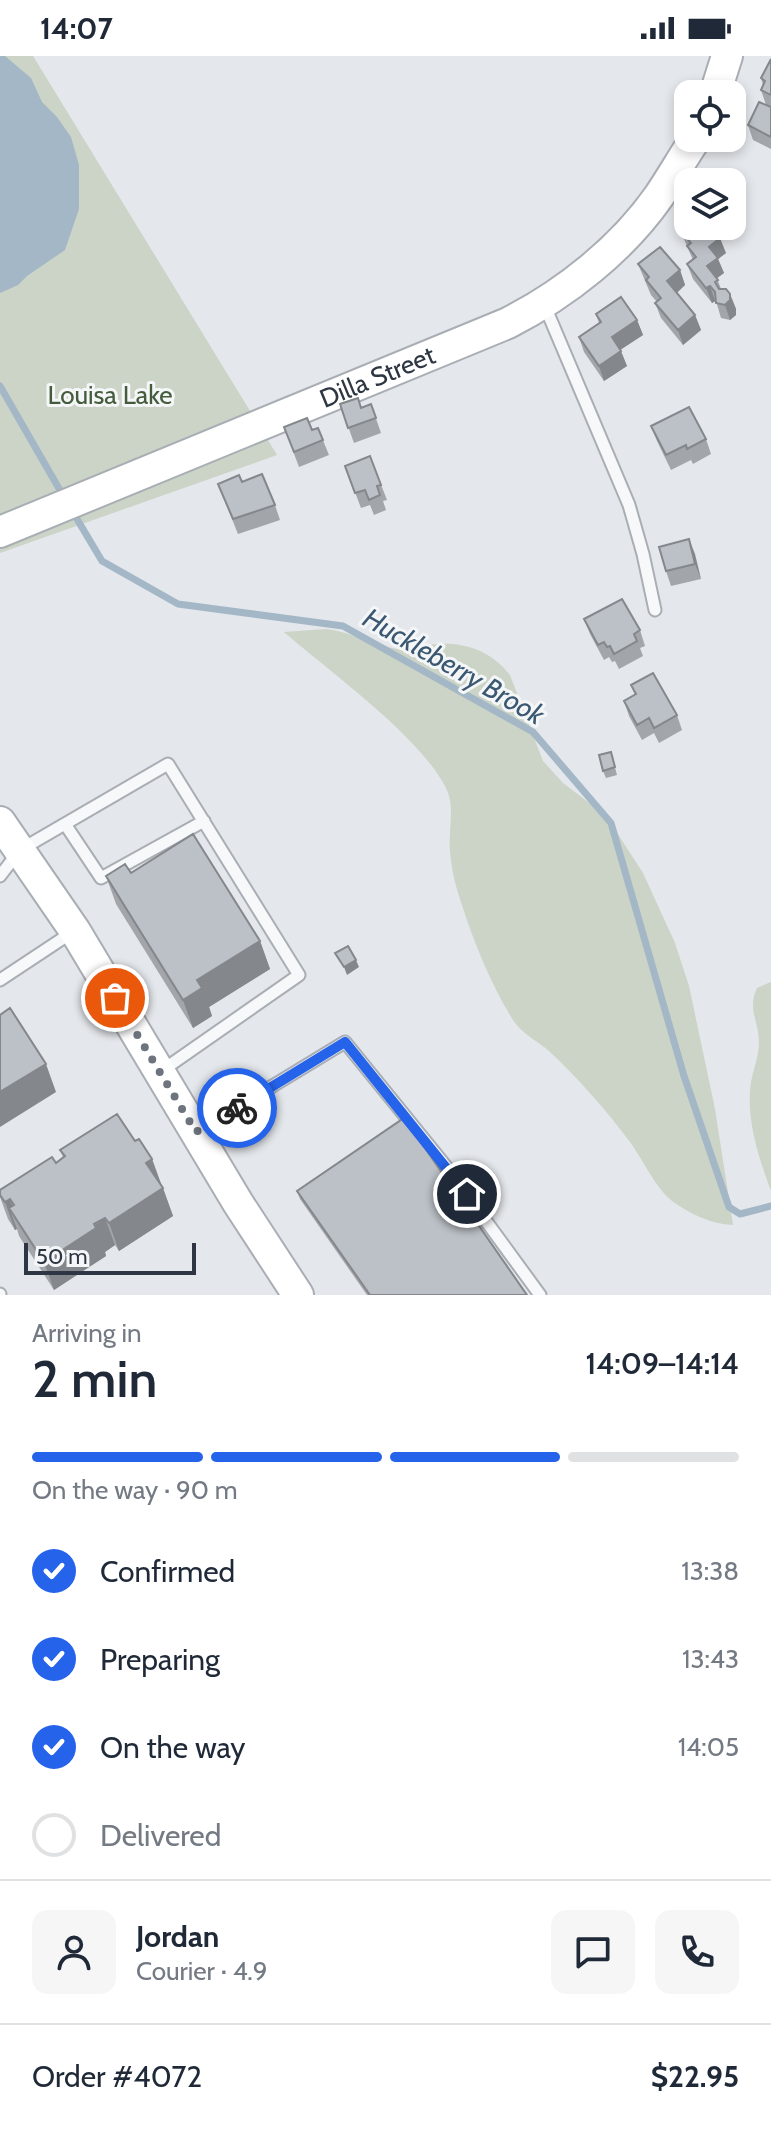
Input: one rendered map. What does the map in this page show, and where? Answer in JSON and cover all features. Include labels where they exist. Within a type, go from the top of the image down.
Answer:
[{"type":"main road","points":[[719,80],[727,56]]},
{"type":"main road","name":"Dilla Street","points":[[0,532],[508,323],[544,304],[596,262],[640,220],[659,197],[687,152]]},
{"type":"main road","points":[[0,822],[75,931],[298,1295]]},
{"type":"lane","points":[[544,304],[629,505],[655,610]]},
{"type":"lane","points":[[0,876],[20,850],[168,764],[299,975],[160,1072]]},
{"type":"lane","points":[[65,824],[101,878],[204,821]]},
{"type":"lane","points":[[0,980],[75,931]]},
{"type":"lane","points":[[196,1132],[345,1042],[448,1169],[540,1295]]},
{"type":"green space","name":"Louisa Lake","points":[[0,56],[33,56],[277,455],[0,553]]},
{"type":"green space","points":[[326,629],[397,649],[463,645],[484,653],[510,675],[543,761],[563,783],[610,822],[643,873],[675,943],[689,986],[715,1109],[733,1225],[701,1218],[672,1201],[592,1095],[513,1020],[483,961],[458,893],[450,851],[450,801],[445,786],[432,766],[394,725],[284,632]]},
{"type":"green space","points":[[771,982],[771,1191],[756,1143],[750,1087],[759,1043],[753,1009],[754,995],[757,988]]},
{"type":"water","points":[[0,56],[5,56],[31,78],[42,102],[71,137],[79,165],[79,209],[65,250],[18,285],[0,293]]},
{"type":"building","points":[[771,59],[771,95],[761,90],[765,81],[761,78]]},
{"type":"building","points":[[759,102],[771,107],[771,137],[748,125]]},
{"type":"building","points":[[688,240],[718,240],[709,247],[718,258],[707,266],[718,280],[715,282],[719,289],[726,289],[730,294],[730,300],[725,305],[716,303],[715,292],[710,286],[706,288],[687,264],[696,257],[687,246],[691,243]]},
{"type":"building","points":[[660,247],[680,270],[667,281],[695,315],[678,330],[655,303],[661,298],[638,264]]},
{"type":"building","points":[[621,297],[637,320],[612,337],[621,351],[599,366],[579,337],[601,322],[596,314]]},
{"type":"building","points":[[358,398],[361,408],[371,404],[376,418],[348,428],[340,404]]},
{"type":"building","points":[[689,407],[706,439],[666,455],[651,426]]},
{"type":"building","points":[[307,418],[312,430],[318,428],[323,440],[294,452],[284,427]]},
{"type":"building","points":[[370,456],[381,485],[377,486],[380,495],[369,500],[365,490],[355,493],[345,466]]},
{"type":"building","points":[[262,474],[275,505],[233,519],[218,484],[239,475],[242,482]]},
{"type":"building","points":[[689,539],[695,564],[666,571],[659,547]]},
{"type":"building","points":[[622,599],[640,630],[634,634],[637,641],[614,654],[604,642],[598,645],[584,619]]},
{"type":"building","points":[[653,673],[677,715],[654,728],[649,718],[637,725],[624,701],[636,694],[631,685]]},
{"type":"building","points":[[611,752],[615,767],[603,771],[599,755]]},
{"type":"building","points":[[193,834],[260,941],[197,980],[202,988],[183,1000],[106,876],[125,864],[131,873]]},
{"type":"building","points":[[348,946],[356,960],[344,967],[335,953]]},
{"type":"building","points":[[10,1008],[46,1064],[0,1092],[0,1015]]},
{"type":"building","points":[[117,1114],[152,1159],[146,1163],[163,1188],[109,1223],[105,1218],[94,1224],[96,1228],[44,1262],[9,1208],[14,1205],[10,1199],[5,1202],[0,1190],[52,1157],[56,1163],[65,1156],[60,1150]]},
{"type":"building","points":[[404,1118],[527,1295],[370,1295],[297,1191]]},
{"type":"waterway","name":"Huckleberry Brook","points":[[0,386],[65,499]]},
{"type":"waterway","name":"Huckleberry Brook","points":[[71,509],[102,561],[178,604],[343,626],[533,732],[611,823],[684,1076],[729,1207],[740,1214],[771,1206]]},
{"type":"way so far","points":[[115,998],[196,1132],[237,1108]]},
{"type":"route","points":[[237,1108],[345,1042],[467,1194]]}]
